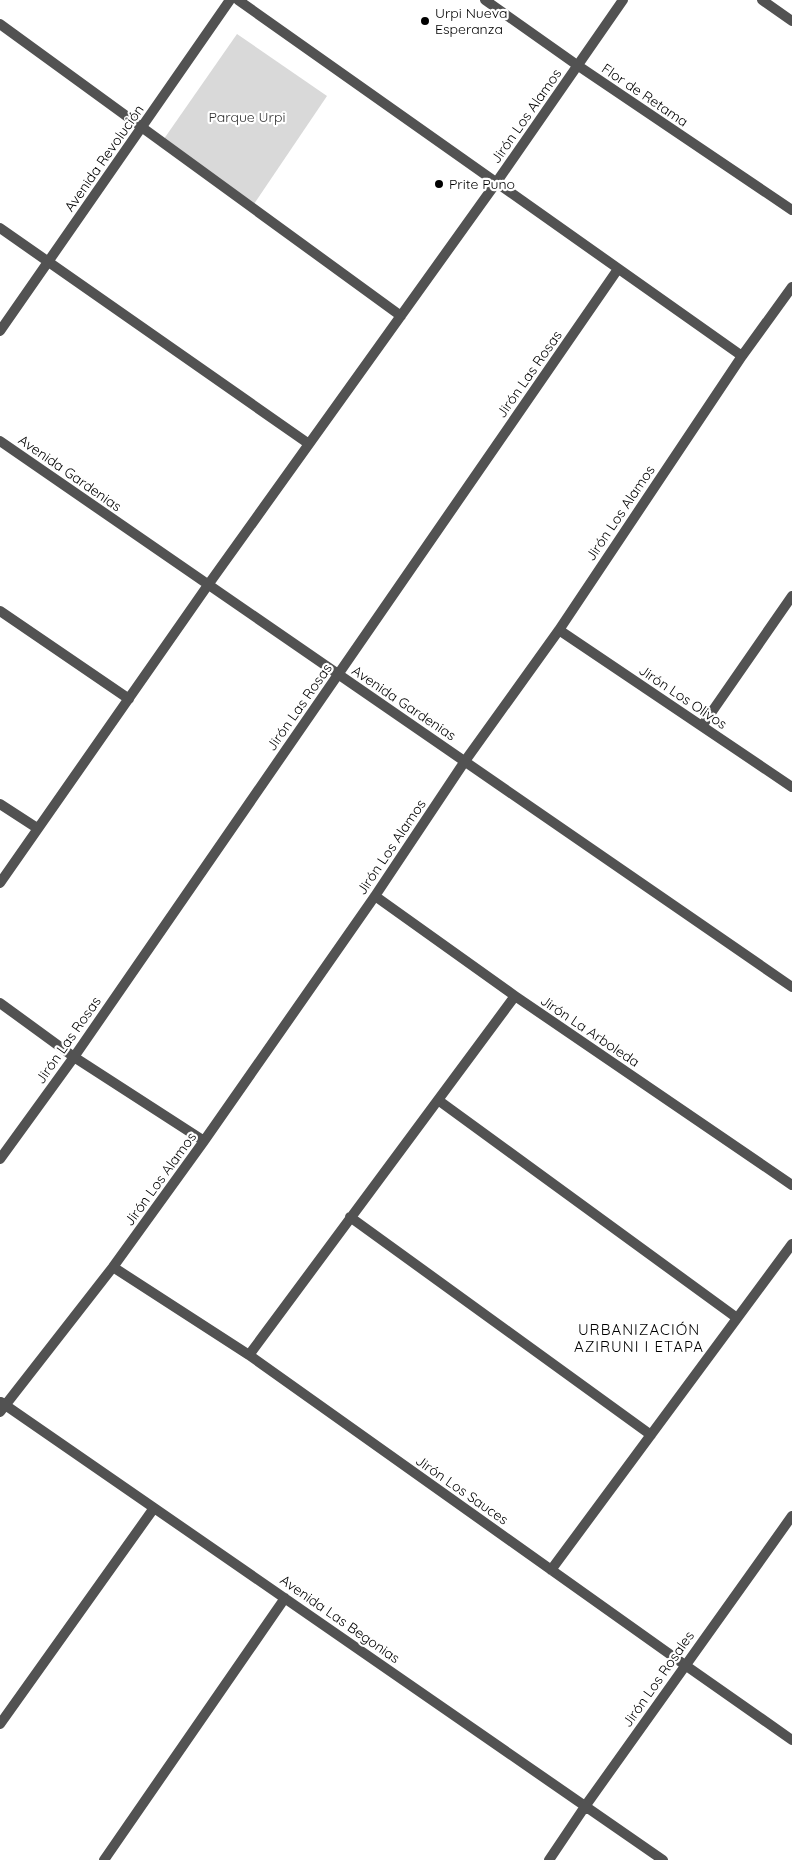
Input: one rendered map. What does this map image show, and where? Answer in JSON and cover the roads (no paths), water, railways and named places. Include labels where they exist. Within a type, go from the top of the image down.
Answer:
[{"type":"street","name":"Avenida Revolución","points":[[0,332],[230,0]]},
{"type":"street","points":[[238,0],[742,356]]},
{"type":"street","name":"Flor de Retama","points":[[485,0],[577,65],[792,210]]},
{"type":"street","name":"Jirón Los Alamos","points":[[0,883],[208,585],[496,183],[623,0]]},
{"type":"street","points":[[762,0],[792,20]]},
{"type":"street","points":[[0,24],[401,316]]},
{"type":"street","points":[[0,228],[309,444]]},
{"type":"street","name":"Jirón Las Rosas","points":[[0,1159],[74,1057],[618,269]]},
{"type":"street","name":"Jirón Los Alamos","points":[[2,1406],[113,1267],[204,1141],[375,896],[465,761],[559,630],[742,356],[792,287]]},
{"type":"street","name":"Avenida Gardenias","points":[[0,440],[792,987]]},
{"type":"street","points":[[702,726],[792,596]]},
{"type":"street","points":[[0,611],[129,699]]},
{"type":"street","name":"Jirón Los Olivos","points":[[559,630],[792,787]]},
{"type":"street","points":[[0,804],[37,828]]},
{"type":"street","name":"Jirón La Arboleda","points":[[375,896],[515,996],[792,1185]]},
{"type":"street","points":[[249,1355],[515,996]]},
{"type":"street","points":[[0,1003],[74,1057],[204,1141]]},
{"type":"street","points":[[438,1100],[737,1318]]},
{"type":"street","points":[[350,1217],[651,1436]]},
{"type":"street","points":[[551,1570],[792,1244]]},
{"type":"street","name":"Jirón Los Sauces","points":[[113,1267],[249,1355],[685,1666],[792,1740]]},
{"type":"street","name":"Avenida Las Begonias","points":[[2,1406],[154,1508],[663,1860]]},
{"type":"street","points":[[0,1724],[154,1508]]},
{"type":"street","name":"Jirón Los Rosales","points":[[549,1860],[586,1805],[792,1516]]},
{"type":"street","points":[[104,1860],[285,1598]]},
{"type":"place","name":"Urpi Nueva Esperanza","points":[[425,21]]},
{"type":"place","name":"Prite Puno","points":[[439,184]]},
{"type":"district","name":"URBANIZACIÓN AZIRUNI I ETAPA","points":[[639,1338]]},
{"type":"park label","name":"Parque Urpi","points":[[247,117]]}]
